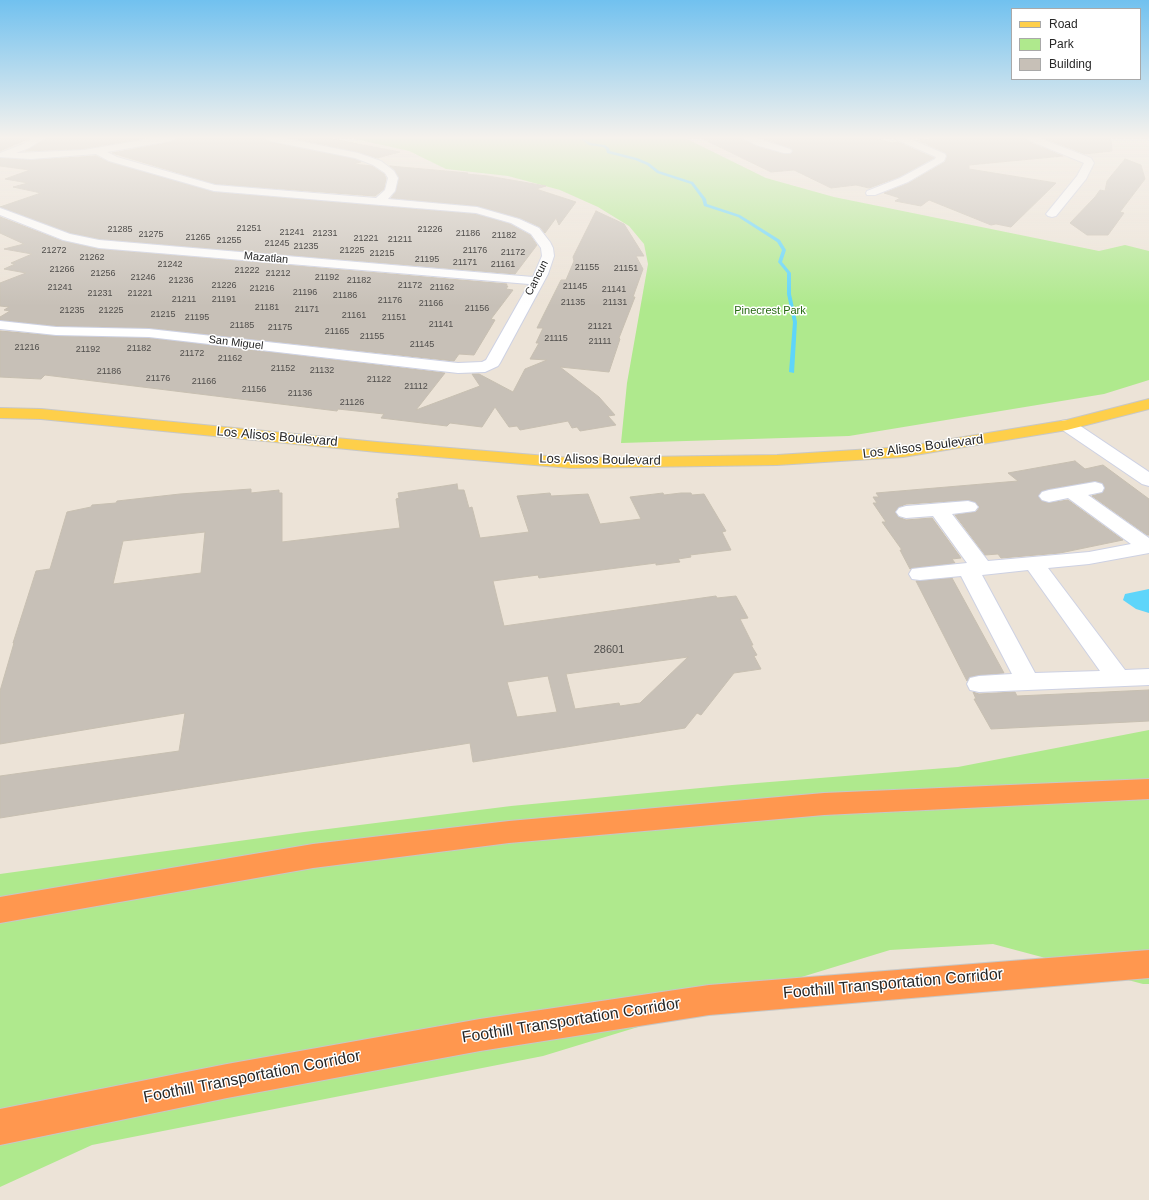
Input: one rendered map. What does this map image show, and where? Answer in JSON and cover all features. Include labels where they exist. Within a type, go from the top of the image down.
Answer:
[{"type":"highway","points":[[0,910],[313,856],[509,832],[824,804],[1149,789]]},
{"type":"highway","name":"Foothill Transportation Corridor","points":[[0,1127],[227,1081],[480,1035],[709,1000],[1149,964]]},
{"type":"main road","name":"Los Alisos Boulevard","points":[[0,413],[41,414],[361,445],[571,462],[777,460],[903,452],[1075,423],[1149,404]]},
{"type":"street","name":"Cancun","points":[[270,194],[477,210],[527,226],[535,231],[547,248],[548,256],[537,281],[492,363],[485,367],[472,368]]},
{"type":"street","points":[[380,202],[387,194]]},
{"type":"street","points":[[1052,214],[1068,194]]},
{"type":"street","name":"Mazatlan","points":[[0,210],[67,237],[99,244],[537,281]]},
{"type":"street","name":"San Miguel","points":[[0,326],[56,331],[149,333],[472,368]]},
{"type":"street","points":[[1075,423],[1149,463]]},
{"type":"street","points":[[1075,423],[1149,480]]},
{"type":"street","points":[[1049,496],[1095,488]]},
{"type":"street","points":[[1072,492],[1148,547]]},
{"type":"street","points":[[906,512],[968,507]]},
{"type":"street","points":[[938,510],[975,569],[1028,682]]},
{"type":"street","points":[[920,574],[1089,558],[1148,547]]},
{"type":"street","points":[[1033,563],[1119,679]]},
{"type":"street","points":[[979,684],[1149,677]]},
{"type":"green space","name":"Pinecrest Park","points":[[569,194],[823,194],[1099,251],[1125,245],[1149,251],[1149,380],[1104,394],[849,436],[621,443],[627,383],[648,264],[644,244],[629,226],[598,207]]},
{"type":"green space","points":[[1149,730],[1149,984],[1143,984],[993,944],[890,950],[543,1056],[92,1145],[0,1187],[0,874],[304,832],[511,806],[732,785],[958,767]]},
{"type":"water","points":[[1149,589],[1149,613],[1136,609],[1123,600],[1125,594]]},
{"type":"building","points":[[38,194],[238,194],[476,214],[510,224],[530,235],[537,245],[515,274],[99,239],[70,233],[0,207]]},
{"type":"building","points":[[348,194],[378,194],[375,196]]},
{"type":"building","points":[[394,194],[551,194],[576,202],[559,225],[556,218],[545,233],[540,227],[520,218],[477,206],[391,198]]},
{"type":"building","points":[[887,194],[1045,194],[1011,227],[996,224],[991,225],[929,200],[921,206],[895,201],[900,198]]},
{"type":"building","points":[[1097,194],[1134,194],[1120,212],[1124,213],[1108,235],[1087,235],[1070,223]]},
{"type":"building","points":[[596,211],[624,224],[644,256],[636,256],[643,269],[609,372],[560,367],[599,397],[615,415],[608,416],[616,425],[580,431],[577,427],[572,428],[568,421],[520,430],[517,426],[509,427],[495,407],[482,427],[450,423],[447,426],[381,418],[384,414],[338,409],[337,411],[45,375],[41,379],[0,377],[0,331],[56,336],[149,338],[445,373],[416,410],[480,386],[472,374],[479,374],[513,392],[525,369],[547,360],[530,359],[539,343],[536,343],[543,328],[537,328],[561,280],[566,280],[574,261],[573,257]]},
{"type":"building","points":[[0,217],[62,241],[99,249],[507,284],[506,286],[508,286],[506,289],[513,290],[491,319],[495,320],[474,355],[459,354],[454,361],[149,328],[56,326],[0,320],[0,317],[10,311],[4,310],[9,307],[0,306],[0,283],[26,273],[4,269],[15,264],[11,263],[32,254],[4,249],[24,244],[0,233]]},
{"type":"building","points":[[1075,461],[1085,469],[1103,465],[1149,499],[1149,535],[1092,496],[1102,493],[1105,489],[1102,483],[1095,481],[1049,489],[1042,491],[1038,496],[1042,501],[1049,503],[1068,500],[1123,540],[1060,553],[1001,558],[998,554],[985,555],[955,515],[976,512],[980,507],[975,502],[968,500],[906,504],[899,507],[895,511],[898,517],[906,520],[932,518],[961,558],[952,559],[955,563],[910,569],[900,550],[902,550],[882,522],[886,522],[873,503],[877,503],[873,497],[879,497],[876,493],[1018,481],[1008,473]]},
{"type":"building","points":[[457,484],[458,490],[464,490],[469,508],[472,507],[480,538],[529,532],[517,496],[550,493],[551,496],[588,494],[600,524],[641,519],[630,497],[663,493],[664,495],[681,493],[691,493],[692,495],[704,494],[726,531],[722,532],[731,550],[690,555],[691,557],[678,559],[680,562],[656,565],[656,563],[539,578],[538,575],[493,581],[504,626],[716,596],[717,598],[736,596],[748,618],[740,619],[753,645],[751,645],[757,655],[754,656],[761,669],[734,673],[701,715],[697,713],[685,728],[473,762],[470,743],[0,818],[0,776],[179,751],[185,713],[0,744],[0,691],[13,643],[36,571],[50,569],[67,512],[91,507],[92,505],[116,503],[117,501],[180,494],[251,489],[251,493],[279,490],[279,493],[282,493],[282,542],[400,528],[396,499],[399,498],[398,493]],"holes":[[[205,532],[201,573],[113,584],[123,541]],[[688,657],[640,703],[620,706],[619,703],[575,709],[566,674]],[[548,676],[557,712],[517,717],[507,682]]]},
{"type":"building","points":[[952,578],[1004,673],[979,675],[970,677],[967,681],[916,581]]},
{"type":"building","points":[[1149,690],[1149,721],[991,729],[974,699],[976,699],[973,692],[979,694],[1015,692],[1017,696]]},
{"type":"waterway","points":[[700,194],[704,199],[705,205],[739,216],[779,241],[784,250],[780,262],[789,273],[789,294],[795,322],[792,372]]}]
